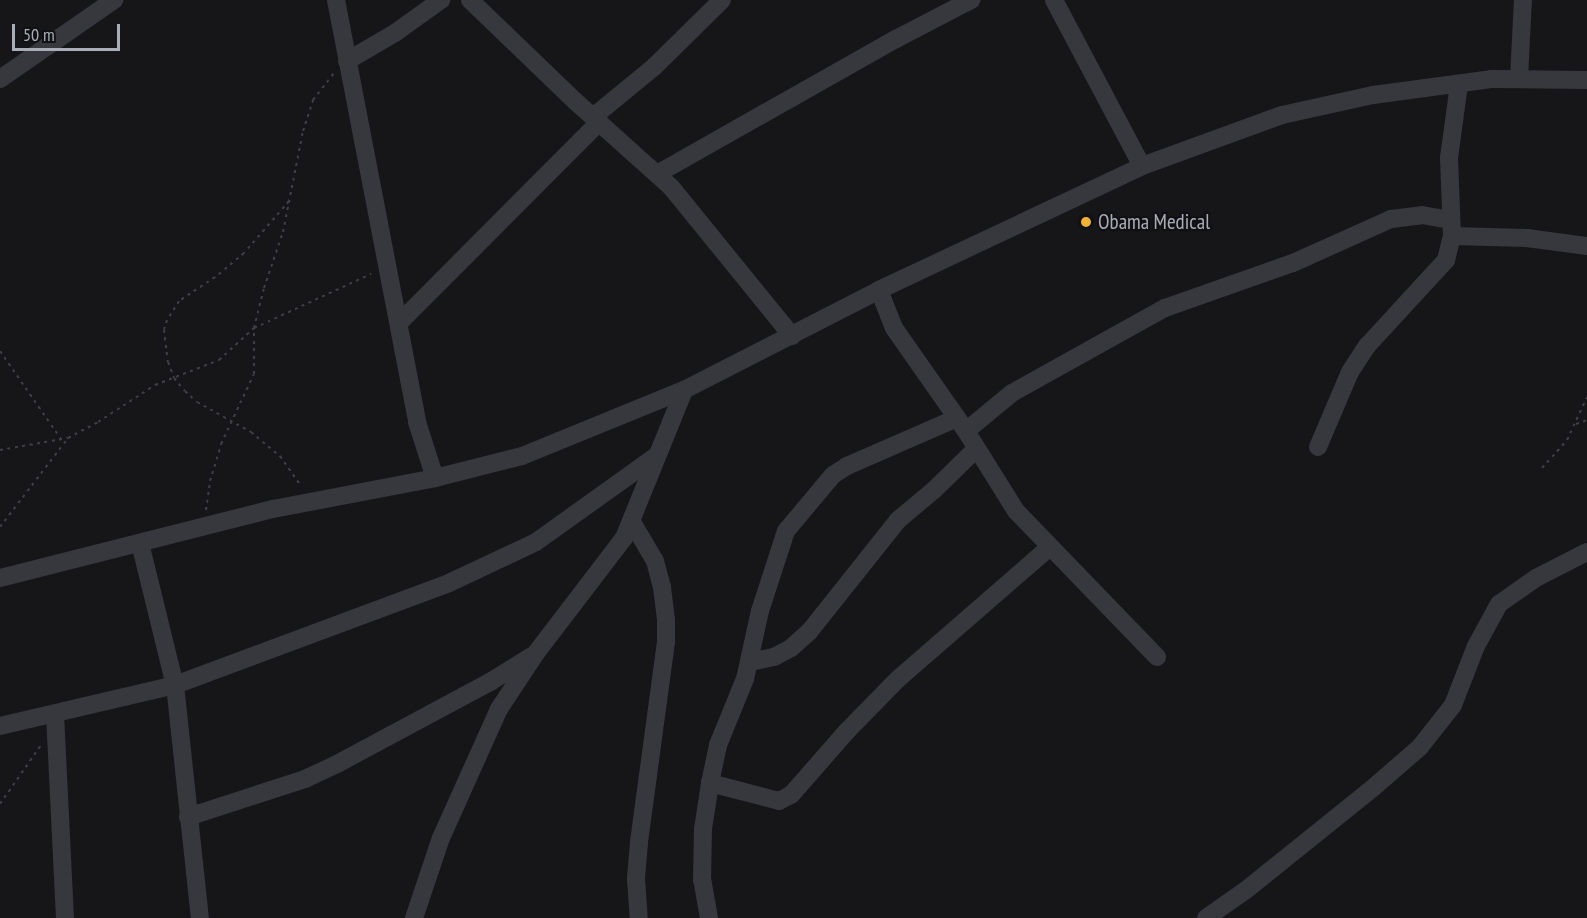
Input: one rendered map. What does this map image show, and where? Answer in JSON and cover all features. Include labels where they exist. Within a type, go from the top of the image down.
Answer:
[{"type":"street","points":[[0,79],[114,0]]},
{"type":"street","points":[[336,0],[417,422],[435,478]]},
{"type":"street","points":[[347,61],[395,33],[441,0]]},
{"type":"street","points":[[470,0],[596,120],[671,186],[792,336]]},
{"type":"street","points":[[399,322],[596,120],[722,0]]},
{"type":"street","points":[[657,174],[896,39],[971,0]]},
{"type":"street","points":[[1054,0],[1142,166]]},
{"type":"street","points":[[1519,78],[1523,0]]},
{"type":"street","points":[[0,578],[325,498],[435,478],[522,456],[684,390],[879,290],[1142,166],[1282,115],[1373,95],[1459,84],[1519,78],[1587,80]]},
{"type":"street","points":[[1318,447],[1350,372],[1367,346],[1439,270],[1450,250],[1449,158],[1459,84]]},
{"type":"street","points":[[709,918],[702,873],[703,830],[718,745],[750,662],[754,632],[775,558],[786,531],[833,475],[847,466],[962,424],[1012,393],[1166,308],[1293,262],[1398,217],[1422,215],[1451,228],[1587,246]]},
{"type":"street","points":[[879,290],[894,328],[962,424],[1016,511],[1157,657]]},
{"type":"street","points":[[414,918],[441,838],[499,709],[536,652],[614,553],[632,522],[656,456],[684,390]]},
{"type":"street","points":[[750,662],[774,657],[791,648],[809,633],[898,520],[934,490],[976,448]]},
{"type":"street","points":[[0,726],[55,721],[176,685],[449,583],[513,555],[557,529],[656,456]]},
{"type":"street","points":[[632,522],[655,561],[662,587],[666,620],[666,642],[639,843],[636,879],[639,918]]},
{"type":"street","points":[[140,543],[176,685],[188,817],[201,918]]},
{"type":"street","points":[[710,783],[779,801],[791,795],[848,730],[898,679],[1050,547]]},
{"type":"street","points":[[1206,918],[1246,890],[1420,747],[1453,705],[1476,645],[1499,604],[1536,578],[1587,552]]},
{"type":"street","points":[[188,817],[305,779],[337,764],[490,682],[536,652]]},
{"type":"street","points":[[55,721],[65,918]]},
{"type":"path","points":[[208,526],[205,504],[221,444],[254,374],[254,328],[290,200],[303,131],[313,100],[326,81],[347,61]]},
{"type":"path","points":[[290,200],[244,253],[215,277],[188,293],[171,311],[164,330],[165,350],[174,378],[197,402],[251,432],[280,456],[293,471],[300,486],[325,498]]},
{"type":"path","points":[[0,450],[68,438],[98,422],[139,394],[219,360],[254,328],[388,266]]},
{"type":"path","points":[[0,351],[61,439]]},
{"type":"path","points":[[1542,468],[1567,440],[1587,397]]},
{"type":"path","points":[[1576,424],[1587,420]]},
{"type":"path","points":[[0,527],[68,438]]},
{"type":"path","points":[[0,804],[55,721]]},
{"type":"place","name":"Obama Medical","points":[[1086,222]]}]
